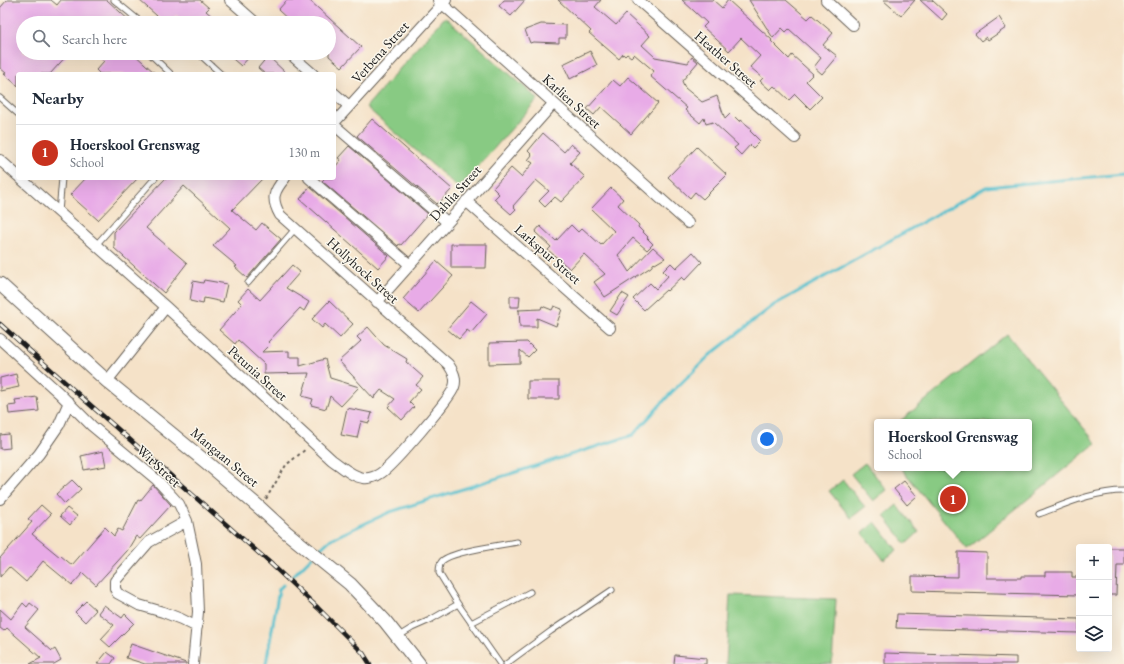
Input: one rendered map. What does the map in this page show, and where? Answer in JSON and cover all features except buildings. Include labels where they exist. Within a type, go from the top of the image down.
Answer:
[{"type":"street","points":[[230,0],[248,16]]},
{"type":"street","name":"Heather Street","points":[[638,0],[795,138]]},
{"type":"street","points":[[826,0],[853,25]]},
{"type":"street","name":"Karlien Street","points":[[442,1],[553,104],[688,223]]},
{"type":"street","name":"Verbena Street","points":[[336,122],[442,1]]},
{"type":"street","points":[[297,60],[311,72]]},
{"type":"street","points":[[336,95],[349,106]]},
{"type":"street","name":"Dahlia Street","points":[[377,302],[553,104]]},
{"type":"street","points":[[336,126],[447,222]]},
{"type":"street","points":[[0,160],[16,174]]},
{"type":"street","name":"Petunia Street","points":[[22,180],[166,307],[332,460],[356,476],[364,478],[380,474],[392,463],[452,391],[455,378],[454,372],[448,364]]},
{"type":"street","name":"Hollyhock Street","points":[[283,180],[276,189],[274,199],[274,206],[280,215],[448,364]]},
{"type":"street","points":[[311,180],[410,265]]},
{"type":"street","name":"Larkspur Street","points":[[466,201],[610,328]]},
{"type":"street","name":"Mangaan Street","points":[[0,284],[108,381],[206,462],[322,563],[350,584],[398,637],[419,664]]},
{"type":"street","points":[[108,381],[166,307]]},
{"type":"street","name":"Wit Street","points":[[0,339],[69,402],[92,426],[157,480],[179,504],[187,521],[196,564],[197,627],[194,664]]},
{"type":"street","points":[[0,499],[39,454],[59,425],[69,402]]},
{"type":"street","points":[[187,521],[149,542],[115,581],[115,588],[117,593],[139,605],[163,612],[197,627]]},
{"type":"lane","points":[[114,0],[133,16]]},
{"type":"lane","points":[[157,60],[170,72]]},
{"type":"lane","points":[[206,60],[219,72]]},
{"type":"lane","points":[[0,98],[16,112]]},
{"type":"lane","points":[[59,212],[62,180]]},
{"type":"lane","points":[[96,245],[153,180]]},
{"type":"lane","points":[[248,283],[295,229]]},
{"type":"lane","points":[[1039,514],[1087,496],[1124,491]]},
{"type":"lane","points":[[500,664],[458,604],[439,573],[439,567],[442,561],[465,552],[517,542]]},
{"type":"lane","points":[[506,664],[550,631],[612,590]]},
{"type":"lane","points":[[471,623],[530,592]]},
{"type":"lane","points":[[398,637],[458,604]]},
{"type":"path","points":[[260,508],[270,494],[286,465],[305,450],[317,445]]},
{"type":"green space","points":[[445,17],[538,99],[459,188],[366,107]]},
{"type":"green space","points":[[1007,334],[1096,443],[967,549],[903,471],[1032,471],[1032,419],[903,419]]},
{"type":"green space","points":[[865,463],[887,490],[873,501],[851,474]]},
{"type":"green space","points":[[843,480],[865,507],[851,518],[829,491]]},
{"type":"green space","points":[[897,505],[919,532],[906,544],[884,516]]},
{"type":"green space","points":[[875,522],[897,550],[884,560],[862,533]]},
{"type":"green space","points":[[730,595],[836,599],[832,664],[726,664]]},
{"type":"waterway","points":[[317,552],[331,539],[390,512],[633,435],[671,393],[710,355],[774,305],[986,187],[1124,174]]},
{"type":"waterway","points":[[293,576],[312,557]]},
{"type":"waterway","points":[[266,664],[279,589],[283,585]]},
{"type":"railway","points":[[0,324],[269,562],[363,653],[370,664]]},
{"type":"place","name":"Hoerskool Grenswag","points":[[953,499]]}]
